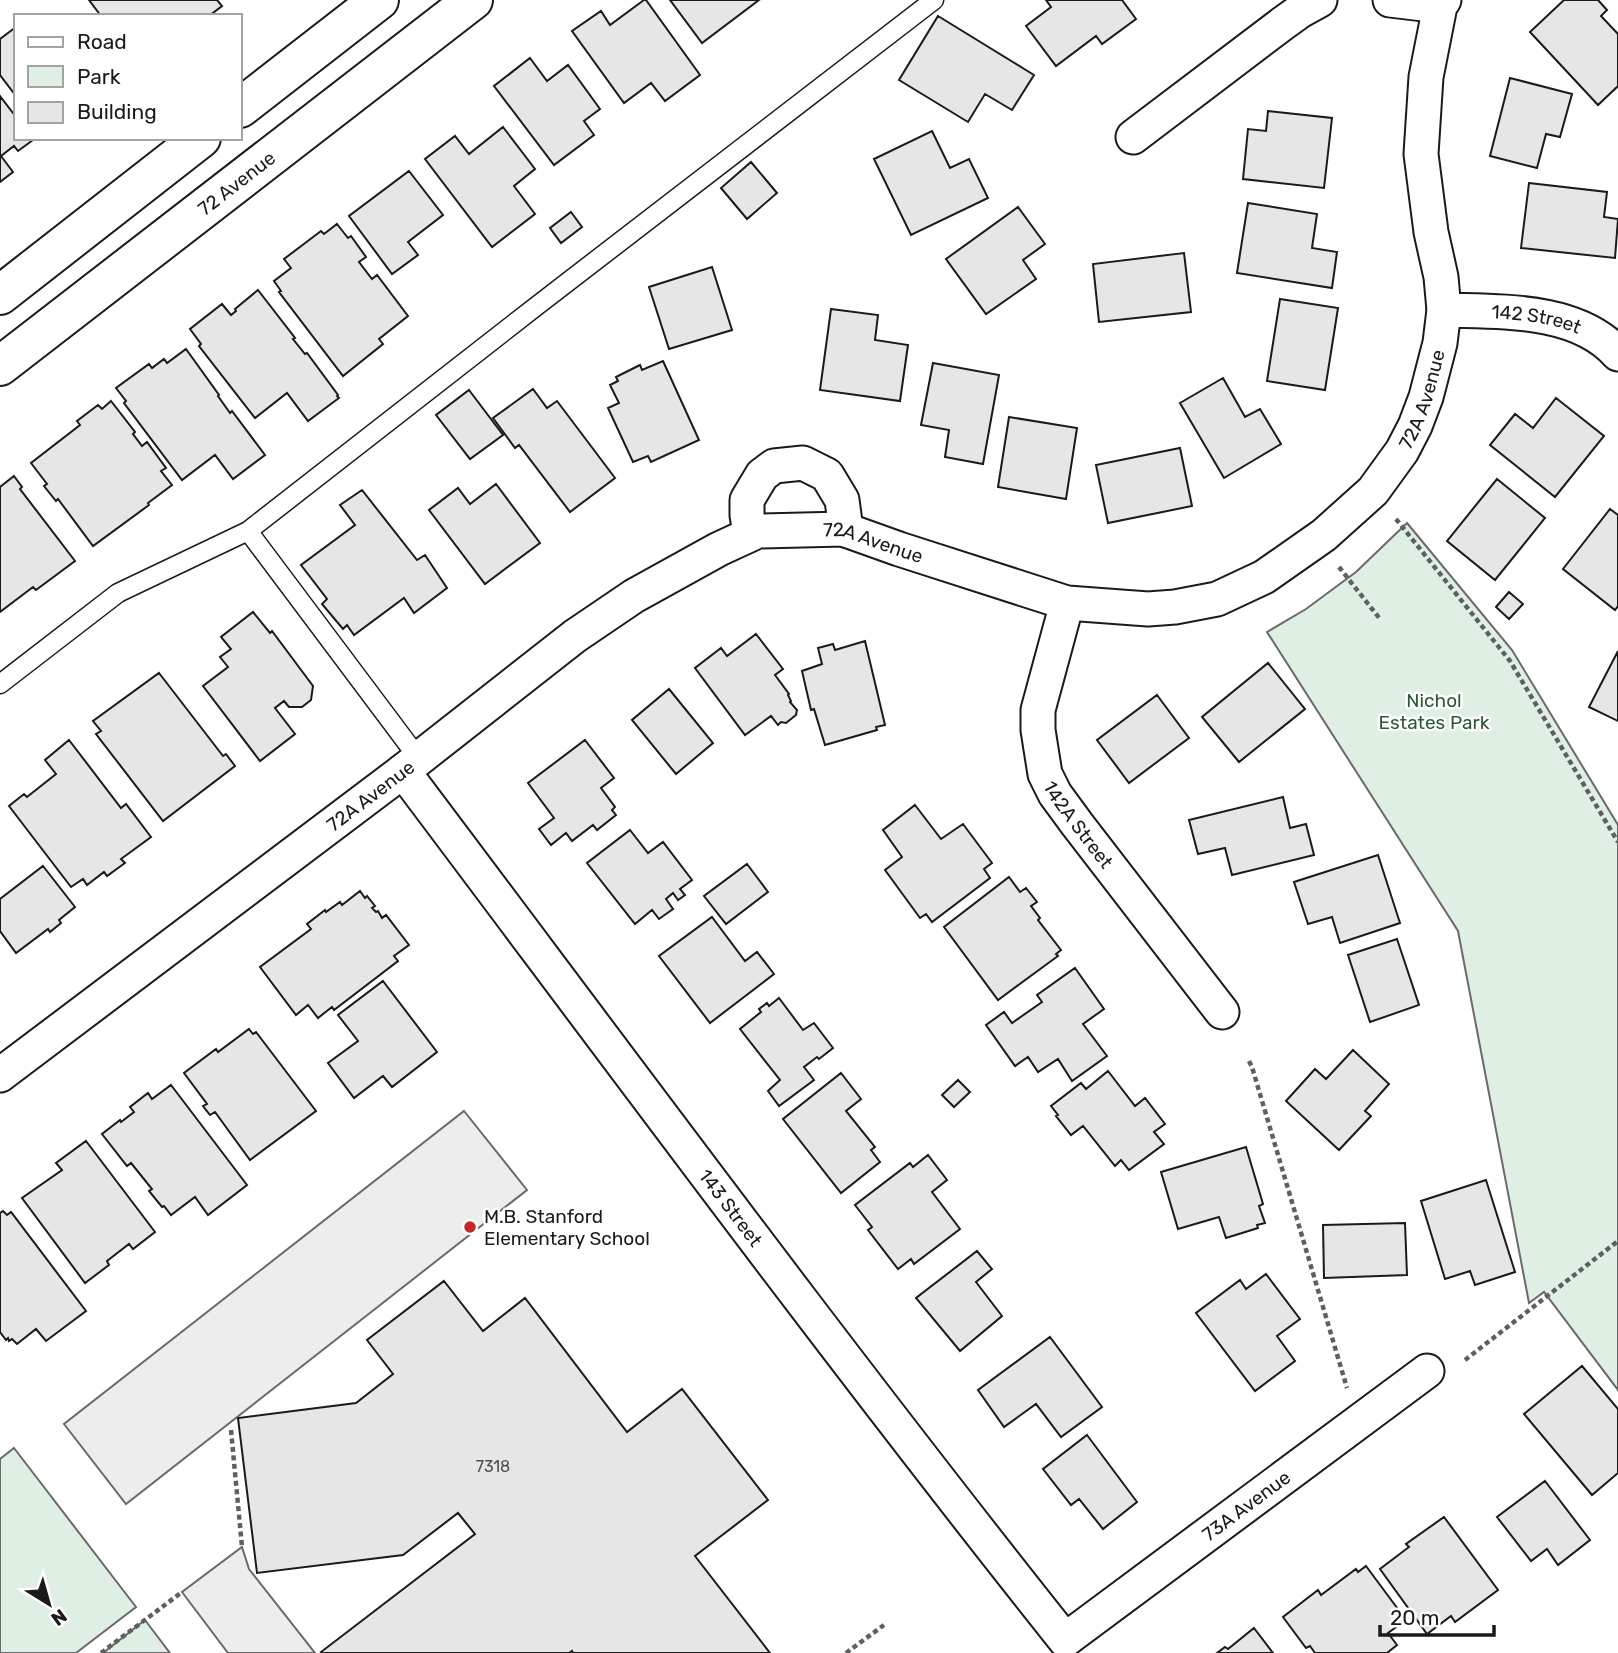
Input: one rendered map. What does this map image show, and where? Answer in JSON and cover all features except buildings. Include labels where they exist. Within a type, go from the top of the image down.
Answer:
[{"type":"main road","points":[[242,106],[379,0]]},
{"type":"main road","name":"72 Avenue","points":[[0,366],[474,0]]},
{"type":"main road","points":[[0,295],[198,140]]},
{"type":"street","points":[[1133,137],[1282,24],[1320,0]]},
{"type":"street","name":"72A Avenue","points":[[0,1075],[411,765],[575,636],[634,596],[750,534],[758,531],[800,529],[846,530],[1068,603],[1147,609],[1217,599],[1264,577],[1324,535],[1373,491],[1402,451],[1426,397],[1440,343],[1444,310],[1441,277],[1421,154],[1426,77],[1442,3],[1390,0]]},
{"type":"street","name":"142 Street","points":[[1444,310],[1499,312],[1573,324],[1610,345],[1618,354]]},
{"type":"street","points":[[750,534],[747,500],[762,475],[774,466],[803,463],[827,475],[842,500],[846,530]]},
{"type":"street","name":"142A Street","points":[[1068,603],[1038,710],[1038,730],[1045,774],[1055,794],[1077,824],[1222,1012]]},
{"type":"street","name":"143 Street","points":[[411,765],[702,1168],[985,1540],[1065,1640]]},
{"type":"street","name":"73A Avenue","points":[[1065,1640],[1427,1371]]},
{"type":"lane","points":[[0,684],[118,593],[248,531],[934,0]]},
{"type":"lane","points":[[248,531],[411,765]]},
{"type":"path","points":[[1391,513],[1510,661],[1618,842]]},
{"type":"path","points":[[1335,563],[1380,618]]},
{"type":"path","points":[[1249,1060],[1347,1391]]},
{"type":"path","points":[[1465,1360],[1618,1241]]},
{"type":"path","points":[[231,1430],[242,1547]]},
{"type":"path","points":[[101,1653],[182,1592]]},
{"type":"path","points":[[846,1653],[884,1625]]},
{"type":"green space","name":"Nichol Estates Park","points":[[1407,523],[1512,650],[1618,825],[1618,1390],[1544,1292],[1529,1303],[1458,931],[1267,632],[1306,609],[1356,572]]},
{"type":"green space","points":[[14,1448],[136,1607],[76,1653],[0,1653],[0,1459]]},
{"type":"green space","points":[[145,1620],[170,1653],[103,1653]]},
{"type":"shaded area","points":[[464,1111],[527,1190],[126,1504],[64,1424]]},
{"type":"shaded area","points":[[242,1547],[249,1569],[315,1653],[228,1653],[182,1592]]},
{"type":"place","name":"M.B. Stanford Elementary School","points":[[470,1227]]}]
